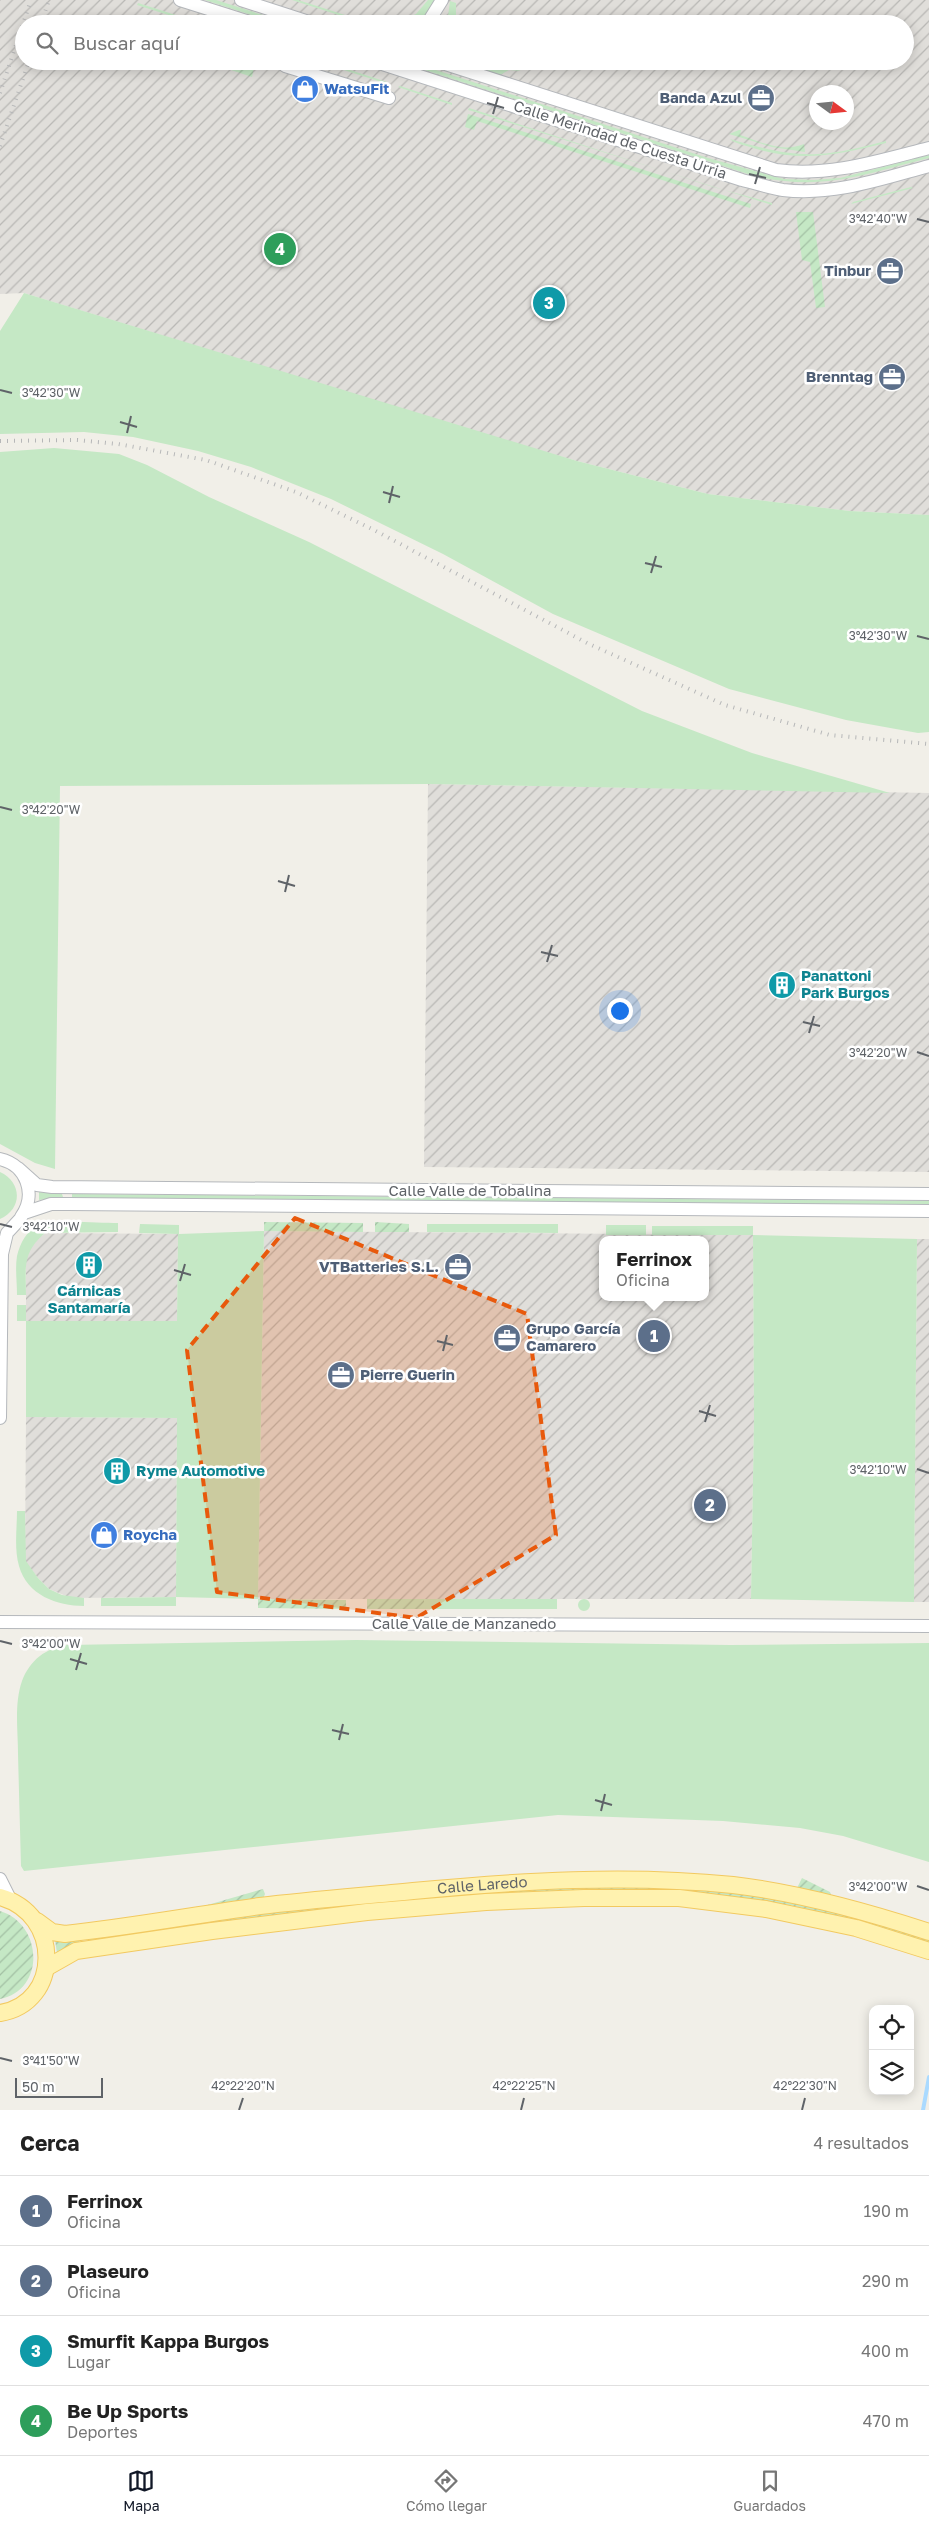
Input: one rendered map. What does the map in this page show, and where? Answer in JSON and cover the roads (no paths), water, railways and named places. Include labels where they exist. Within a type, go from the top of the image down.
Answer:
[{"type":"main road","name":"Calle Laredo","points":[[5,1898],[25,1908],[37,1921],[52,1932],[65,1934],[261,1906],[354,1896],[524,1882],[631,1879],[734,1886],[781,1893],[845,1907],[929,1932]]},
{"type":"main road","name":"Calle Laredo","points":[[46,1968],[76,1951],[212,1931],[367,1912],[486,1902],[584,1898],[678,1898],[766,1909],[856,1928],[929,1951]]},
{"type":"main road","points":[[0,2013],[19,2006],[32,1995],[46,1968],[47,1951],[44,1936],[37,1921]]},
{"type":"street","points":[[180,0],[228,15]]},
{"type":"street","points":[[241,0],[287,15]]},
{"type":"street","points":[[433,15],[443,0]]},
{"type":"street","points":[[442,15],[443,0]]},
{"type":"street","points":[[298,70],[389,98]]},
{"type":"street","name":"Calle Merindad de Cuesta Urria","points":[[401,70],[742,180],[780,190],[823,191],[842,189],[929,166]]},
{"type":"street","name":"Calle Merindad de Cuesta Urria","points":[[461,70],[776,170],[803,173],[832,171],[929,148]]},
{"type":"street","points":[[471,70],[481,77]]},
{"type":"street","name":"Calle Valle de Tobalina","points":[[0,1159],[18,1168],[37,1185],[52,1187],[929,1194]]},
{"type":"street","points":[[0,1418],[2,1254],[8,1233],[28,1206],[28,1186],[18,1168]]},
{"type":"street","name":"Calle Valle de Tobalina","points":[[0,1230],[22,1216],[51,1204],[929,1211]]},
{"type":"street","name":"Calle Valle de Manzanedo","points":[[0,1622],[929,1626]]},
{"type":"street","points":[[0,1879],[5,1898]]},
{"type":"waterway","points":[[923,2110],[929,2077]]},
{"type":"railway","points":[[26,15],[31,0]]},
{"type":"railway","points":[[44,15],[49,0]]},
{"type":"railway","points":[[0,93],[15,48]]},
{"type":"railway","points":[[0,146],[26,70]]},
{"type":"railway","points":[[0,441],[77,440],[118,444],[206,460],[296,492],[374,530],[589,644],[725,705],[830,735],[929,744]]},
{"type":"place","name":"WatsuFit","points":[[305,89]]},
{"type":"place","name":"Banda Azul","points":[[761,98]]},
{"type":"place","name":"Be Up Sports","points":[[280,249]]},
{"type":"place","name":"Tinbur","points":[[890,271]]},
{"type":"place","name":"Smurfit Kappa Burgos","points":[[549,303]]},
{"type":"place","name":"Brenntag","points":[[892,377]]},
{"type":"place","name":"Panattoni Park Burgos","points":[[782,985]]},
{"type":"place","name":"Cárnicas Santamaría","points":[[89,1265]]},
{"type":"place","name":"VTBatteries S.L.","points":[[458,1267]]},
{"type":"place","name":"Ferrinox","points":[[654,1336]]},
{"type":"place","name":"Grupo García Camarero","points":[[507,1338]]},
{"type":"place","name":"Pierre Guerin","points":[[341,1375]]},
{"type":"place","name":"Ryme Automotive","points":[[117,1471]]},
{"type":"place","name":"Plaseuro","points":[[710,1505]]},
{"type":"place","name":"Roycha","points":[[104,1535]]}]
